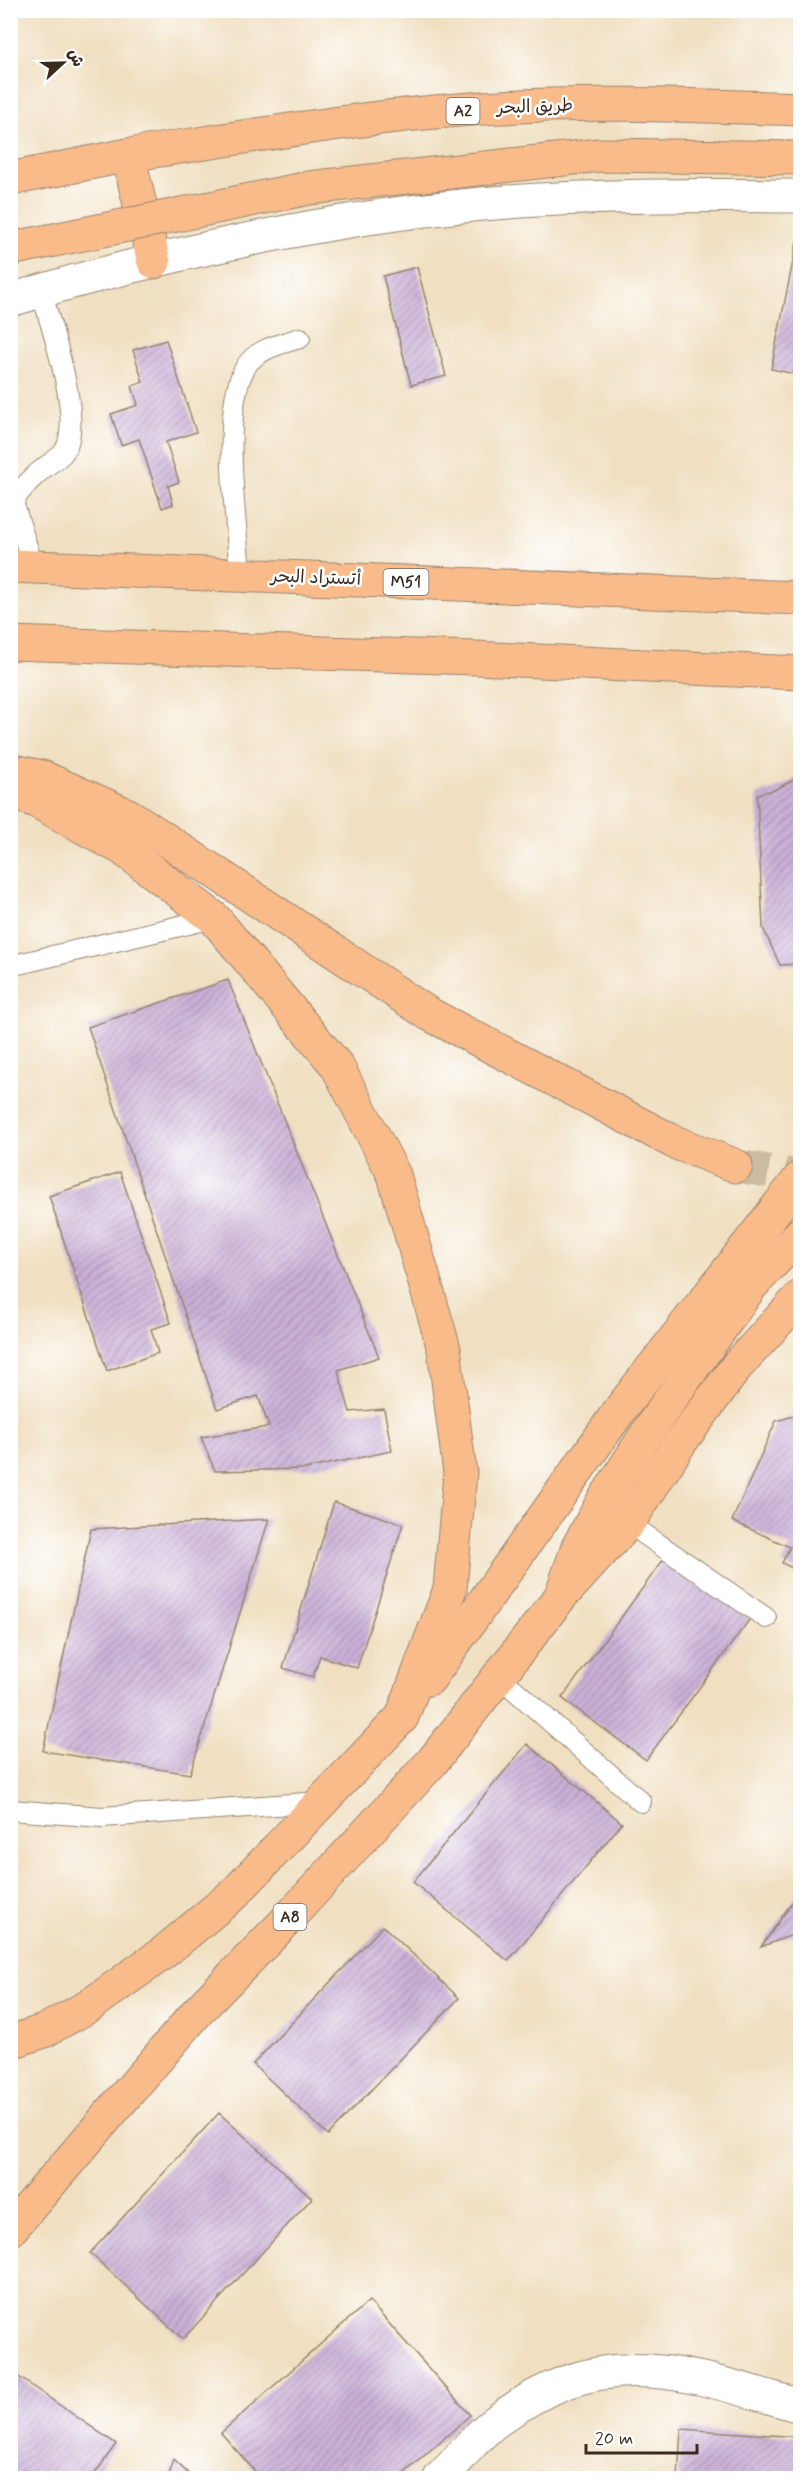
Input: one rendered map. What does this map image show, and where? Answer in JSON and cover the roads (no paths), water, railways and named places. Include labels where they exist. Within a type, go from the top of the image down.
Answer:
[{"type":"main road","name":"طريق البحر","points":[[128,155],[314,126],[501,107],[634,104],[801,109]]},
{"type":"main road","name":"A2","points":[[10,179],[128,155]]},
{"type":"main road","points":[[128,155],[154,262]]},
{"type":"main road","points":[[10,249],[320,187],[600,155],[801,158]]},
{"type":"main road","name":"أتستراد البحر","points":[[22,566],[801,598]]},
{"type":"main road","points":[[10,643],[476,658],[801,673]]},
{"type":"main road","points":[[10,770],[42,777],[130,816],[429,1014],[674,1142],[736,1166]]},
{"type":"main road","points":[[10,792],[36,801],[123,849],[214,918],[337,1066],[394,1175],[444,1349],[460,1473],[450,1589],[402,1717]]},
{"type":"main road","points":[[10,2042],[44,2031],[89,2006],[163,1953],[234,1894],[402,1717],[622,1407],[801,1178]]},
{"type":"main road","points":[[561,1596],[578,1547],[654,1421],[751,1286],[801,1234]]},
{"type":"main road","points":[[561,1596],[628,1523],[682,1440],[737,1366],[801,1297]]},
{"type":"main road","name":"A8","points":[[10,2230],[198,2011],[309,1897],[432,1762],[561,1596]]},
{"type":"street","points":[[10,300],[154,262],[279,234],[481,204],[596,197],[801,195]]},
{"type":"street","points":[[440,2478],[494,2424],[568,2381],[596,2374],[626,2369],[655,2370],[705,2379],[801,2406]]},
{"type":"lane","points":[[22,566],[13,502],[25,483],[63,453],[68,442],[70,416],[69,385],[41,290]]},
{"type":"lane","points":[[240,575],[232,449],[234,397],[245,367],[265,350],[300,338]]},
{"type":"lane","points":[[10,966],[214,918]]},
{"type":"lane","points":[[628,1523],[766,1617]]},
{"type":"lane","points":[[500,1677],[641,1802]]},
{"type":"lane","points":[[10,1810],[102,1817],[321,1802]]},
{"type":"tunnel","points":[[736,1166],[800,1176]]}]
